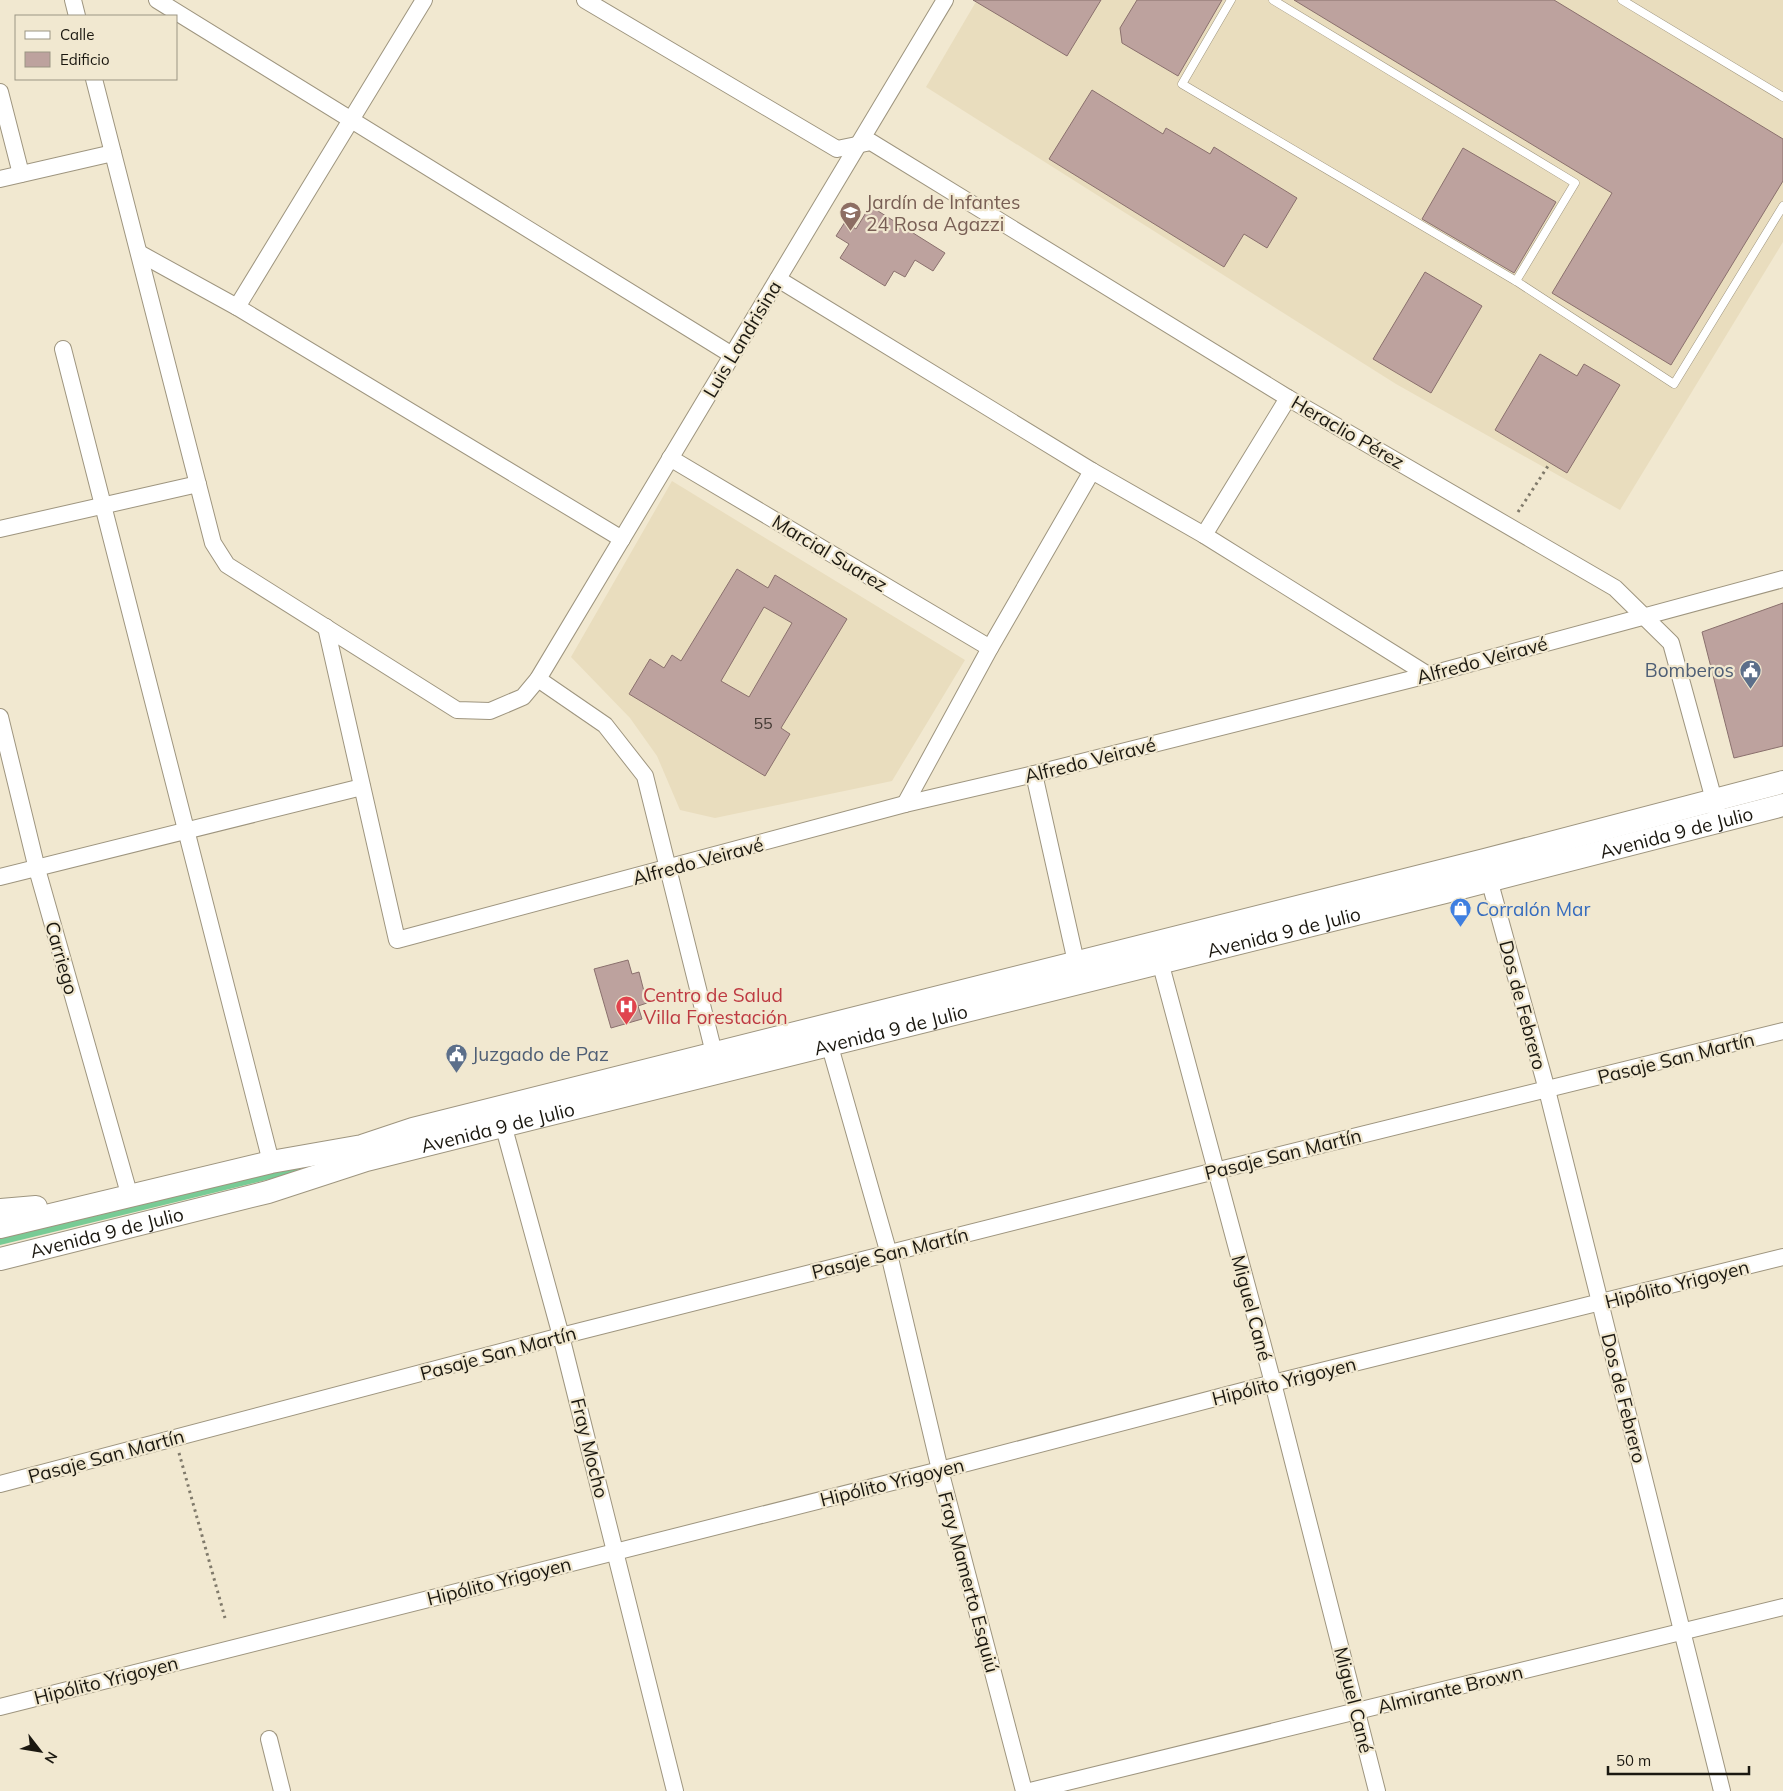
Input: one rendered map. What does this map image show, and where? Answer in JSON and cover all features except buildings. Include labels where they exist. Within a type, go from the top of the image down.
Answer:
[{"type":"main road","name":"Avenida 9 de Julio","points":[[1717,811],[1783,782]]},
{"type":"main road","name":"Avenida 9 de Julio","points":[[0,1227],[271,1162],[362,1146],[413,1128],[501,1117],[1717,811],[1783,805]]},
{"type":"main road","name":"Avenida 9 de Julio","points":[[0,1259],[268,1192],[501,1117],[714,1053],[827,1036],[1076,962],[1158,952]]},
{"type":"main road","points":[[0,1210],[121,1198]]},
{"type":"street","points":[[73,0],[78,15]]},
{"type":"street","points":[[157,0],[351,118],[732,355]]},
{"type":"street","points":[[237,307],[424,0]]},
{"type":"street","name":"Heraclio Pérez","points":[[585,0],[837,150],[871,142],[1288,398],[1615,588],[1671,643],[1717,811]]},
{"type":"street","name":"Luis Landrisina","points":[[94,80],[213,543],[227,565],[457,710],[490,711],[522,697],[538,679],[945,0]]},
{"type":"street","points":[[0,92],[21,174]]},
{"type":"street","points":[[0,179],[113,153]]},
{"type":"street","points":[[139,253],[237,307],[622,539]]},
{"type":"street","points":[[778,278],[1092,471],[1204,535],[1428,675]]},
{"type":"street","points":[[63,350],[271,1162]]},
{"type":"street","points":[[1204,535],[1288,398]]},
{"type":"street","name":"Marcial Suarez","points":[[670,458],[990,648]]},
{"type":"street","points":[[905,804],[990,648],[1092,471]]},
{"type":"street","points":[[0,529],[198,484]]},
{"type":"street","name":"Alfredo Veiravé","points":[[362,787],[397,940],[905,804],[1034,774],[1428,675],[1783,579]]},
{"type":"street","points":[[0,877],[362,787],[326,628]]},
{"type":"street","points":[[538,679],[605,725],[645,776],[714,1053]]},
{"type":"street","name":"Carriego","points":[[0,717],[121,1198]]},
{"type":"street","points":[[1034,774],[1076,962]]},
{"type":"street","name":"Dos de Febrero","points":[[1487,870],[1547,1090],[1722,1791]]},
{"type":"street","name":"Miguel Cané","points":[[1158,952],[1273,1383],[1358,1712],[1376,1791]]},
{"type":"street","name":"Pasaje San Martín","points":[[0,1484],[562,1336],[1215,1171],[1783,1031]]},
{"type":"street","name":"Fray Mamerto Esquiú","points":[[827,1036],[889,1254],[940,1470],[1024,1791]]},
{"type":"street","name":"Fray Mocho","points":[[501,1117],[562,1336],[675,1791]]},
{"type":"street","name":"Hipólito Yrigoyen","points":[[0,1707],[940,1470],[1273,1383],[1783,1257]]},
{"type":"street","name":"Almirante Brown","points":[[1030,1791],[1783,1607]]},
{"type":"street","points":[[269,1739],[282,1791]]},
{"type":"lane","points":[[1231,0],[1182,84],[1516,281],[1674,384],[1783,206]]},
{"type":"lane","points":[[1273,0],[1576,182],[1516,281]]},
{"type":"lane","points":[[1622,0],[1783,97]]},
{"type":"path","points":[[1510,526],[1548,466]]},
{"type":"path","points":[[175,1438],[225,1618]]},
{"type":"shaded area","points":[[977,0],[1783,0],[1783,242],[1620,510],[1396,384],[926,87]]},
{"type":"shaded area","points":[[672,481],[965,660],[892,781],[715,818],[680,810],[657,756],[630,718],[571,657]]},
{"type":"green space","points":[[287,1168],[307,1170],[0,1245],[0,1235]]},
{"type":"place","name":"Jardín de Infantes 24 Rosa Agazzi","points":[[850,232]]},
{"type":"place","name":"Bomberos","points":[[1750,689]]},
{"type":"place","name":"Corralón Mar","points":[[1460,928]]},
{"type":"place","name":"Centro de Salud Villa Forestación","points":[[627,1025]]},
{"type":"place","name":"Juzgado de Paz","points":[[456,1073]]}]
